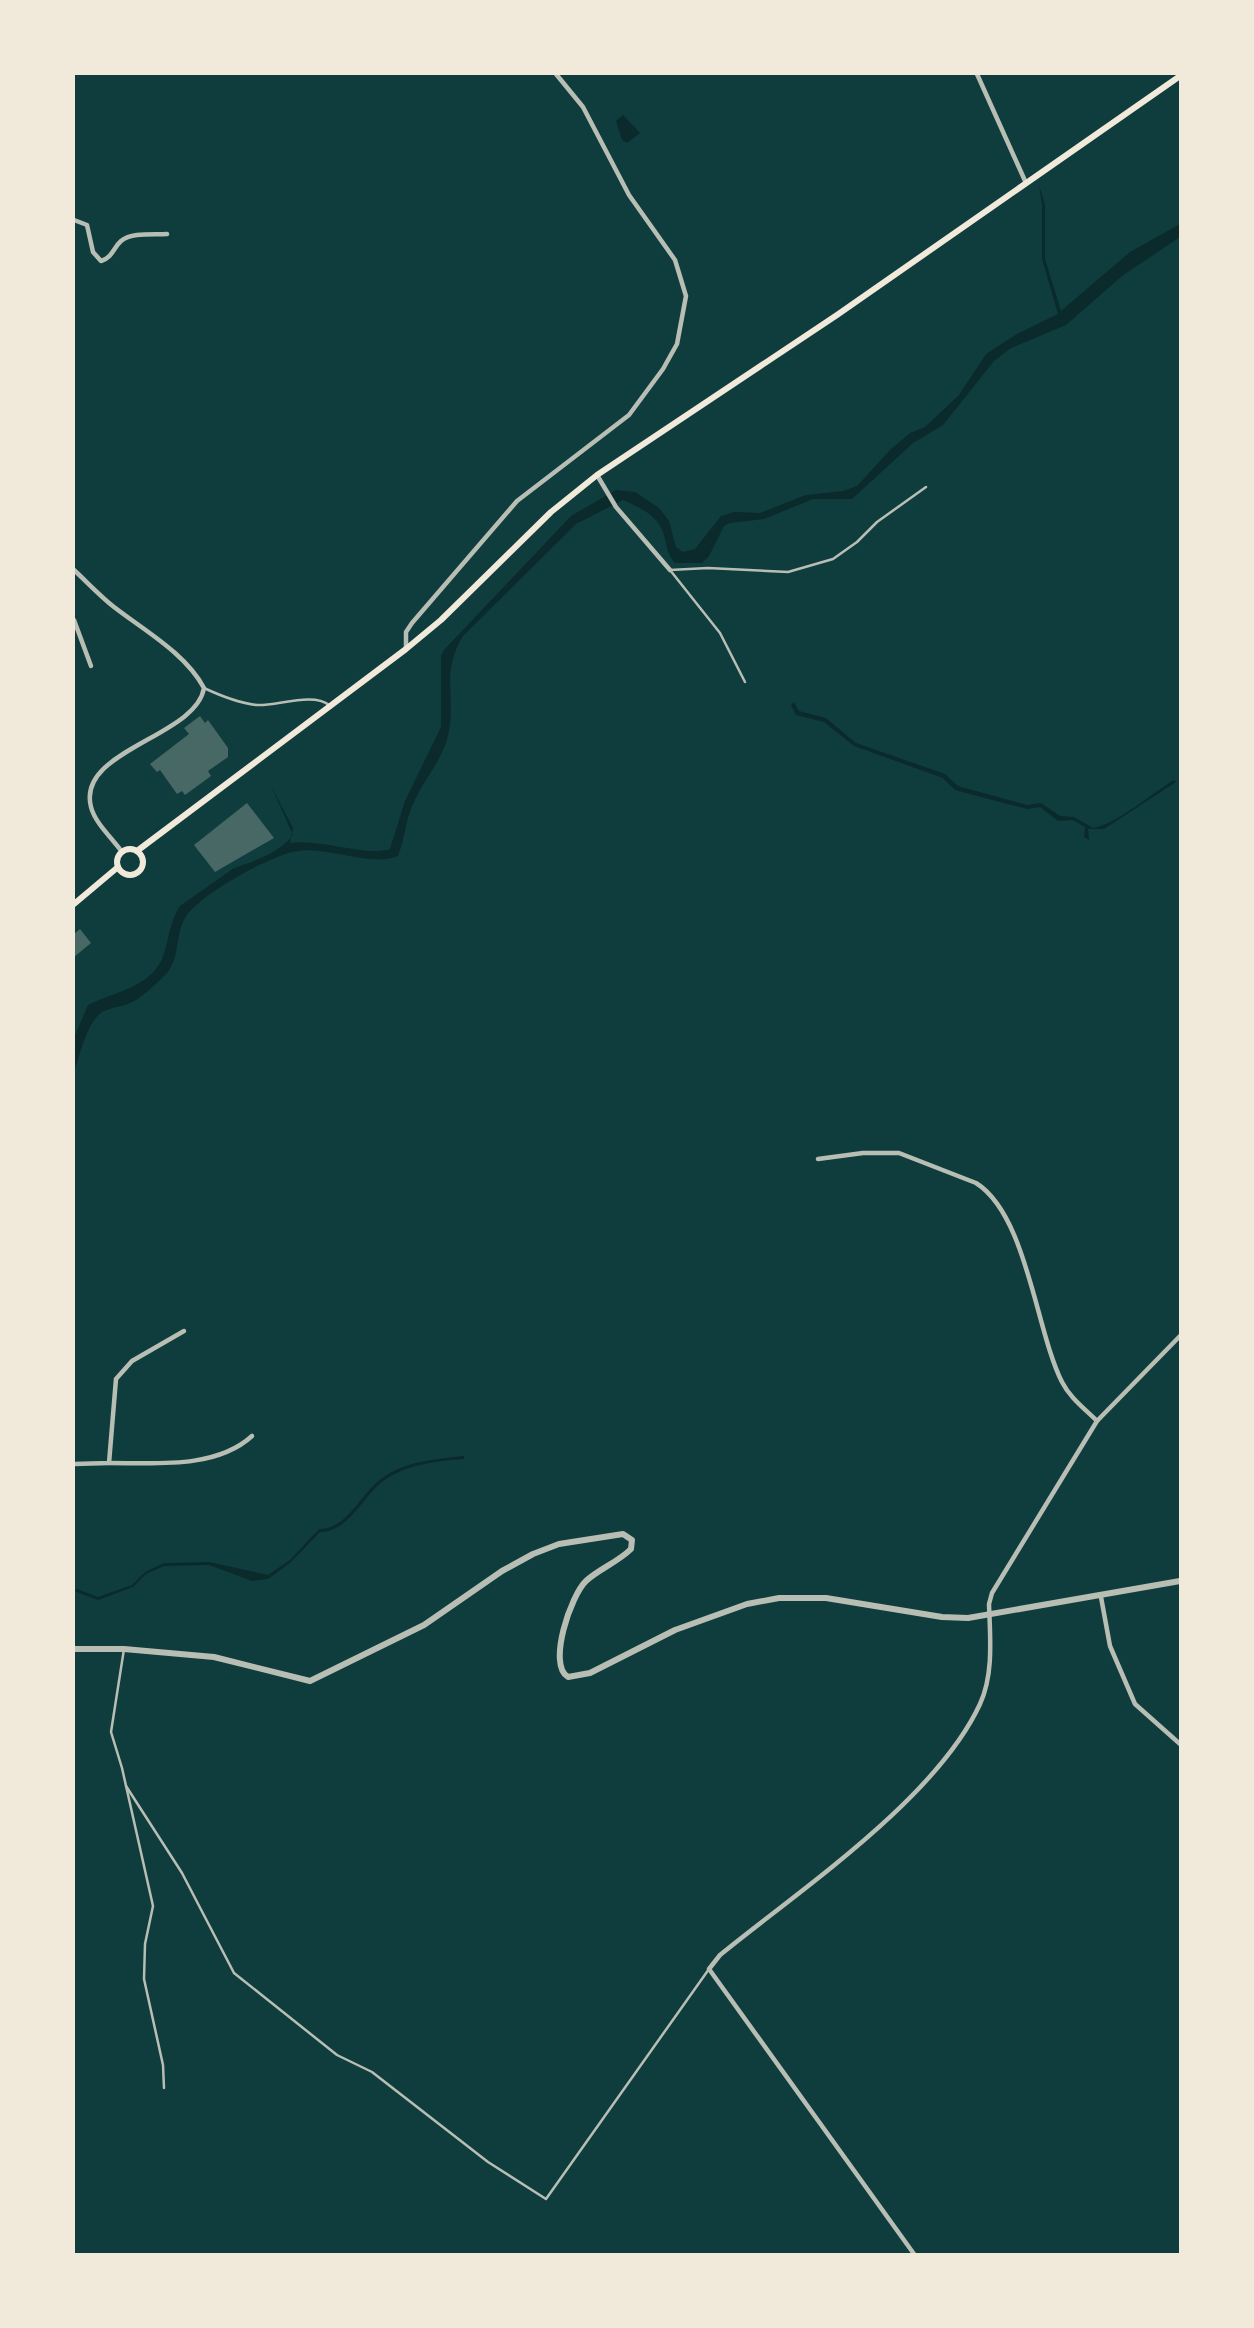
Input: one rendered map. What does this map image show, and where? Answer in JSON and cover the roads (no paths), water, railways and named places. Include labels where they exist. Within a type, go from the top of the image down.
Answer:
[{"type":"main road","points":[[137,851],[142,859],[138,872],[128,874],[118,867],[117,858],[122,852],[137,851],[406,649],[441,620],[551,512],[597,475],[837,315],[1181,76]]},
{"type":"main road","points":[[74,904],[118,867]]},
{"type":"street","points":[[406,649],[406,632],[412,623],[511,507],[530,488],[629,415],[663,369],[677,344],[686,296],[674,260],[629,195],[583,107],[556,74]]},
{"type":"street","points":[[977,74],[1027,184]]},
{"type":"street","points":[[74,220],[87,225],[93,252],[101,261],[130,237],[167,234]]},
{"type":"street","points":[[597,475],[616,507],[670,570]]},
{"type":"street","points":[[74,570],[114,607],[152,633],[199,678],[204,688],[202,699],[191,713],[138,743],[103,770],[93,785],[90,794],[93,813],[122,852]]},
{"type":"street","points":[[74,620],[91,666]]},
{"type":"street","points":[[818,1159],[863,1153],[899,1153],[976,1183],[986,1191],[999,1209],[1022,1258],[1060,1378],[1071,1396],[1097,1421]]},
{"type":"street","points":[[109,1463],[116,1379],[132,1362],[184,1331]]},
{"type":"street","points":[[914,2255],[709,1969],[720,1955],[865,1839],[933,1774],[981,1703],[988,1677],[992,1593],[1097,1421],[1181,1336]]},
{"type":"street","points":[[74,1464],[166,1462],[206,1458],[239,1448],[252,1436]]},
{"type":"street","points":[[74,1649],[124,1649],[215,1657],[310,1681],[424,1625],[502,1571],[533,1554],[559,1544],[623,1534],[632,1540],[631,1549],[585,1582],[573,1601],[558,1657],[562,1674],[568,1677],[581,1676],[676,1630],[747,1604],[779,1598],[826,1598],[954,1619],[989,1616],[1049,1602],[1101,1597],[1181,1581]]},
{"type":"street","points":[[1101,1597],[1110,1646],[1135,1704],[1181,1744]]},
{"type":"lane","points":[[670,570],[708,568],[788,572],[812,566],[845,551],[877,522],[926,487]]},
{"type":"lane","points":[[670,570],[720,632],[745,682]]},
{"type":"lane","points":[[204,688],[244,703],[272,705],[311,700],[326,702],[330,707]]},
{"type":"lane","points":[[124,1649],[111,1732],[153,1906],[145,1944],[144,1979],[163,2065],[164,2088]]},
{"type":"lane","points":[[126,1786],[182,1873],[234,1973],[337,2055],[372,2072],[488,2162],[546,2199],[709,1969]]},
{"type":"water","points":[[623,115],[640,133],[627,143],[622,140],[616,121]]},
{"type":"water","points":[[1039,185],[1045,205],[1045,259],[1061,311],[1130,252],[1180,224],[1180,237],[1122,276],[1066,325],[1011,348],[994,361],[943,425],[913,443],[852,499],[813,499],[764,519],[730,523],[724,526],[709,556],[702,563],[675,563],[670,556],[663,532],[652,516],[623,500],[576,524],[463,636],[456,649],[452,661],[448,736],[413,804],[398,856],[374,859],[319,851],[293,852],[251,869],[203,899],[185,918],[174,960],[167,973],[140,997],[98,1016],[85,1038],[74,1072],[74,1038],[88,1005],[130,988],[156,969],[180,906],[234,868],[266,856],[291,837],[290,843],[315,843],[368,851],[390,849],[405,801],[441,727],[441,656],[444,650],[571,516],[616,490],[635,492],[659,508],[669,521],[676,547],[683,552],[695,549],[721,516],[734,512],[760,513],[806,495],[843,491],[857,486],[890,450],[910,433],[925,427],[959,395],[986,354],[1017,334],[1058,314],[1042,259],[1042,205]]},
{"type":"water","points":[[794,702],[799,711],[826,718],[856,743],[945,774],[958,786],[1027,805],[1041,803],[1060,816],[1074,817],[1093,828],[1113,821],[1174,780],[1176,782],[1104,829],[1088,829],[1089,840],[1084,837],[1085,827],[1073,820],[1058,821],[1040,807],[1027,809],[955,790],[943,778],[854,746],[824,722],[796,715],[791,705]]},
{"type":"water","points":[[271,786],[293,828],[292,833]]},
{"type":"water","points":[[464,1456],[464,1459],[414,1467],[386,1479],[340,1526],[320,1532],[291,1562],[268,1579],[252,1581],[209,1565],[164,1566],[146,1574],[133,1587],[98,1600],[74,1591],[77,1589],[98,1597],[132,1585],[145,1572],[164,1563],[209,1562],[268,1575],[290,1560],[319,1529],[339,1523],[385,1476],[413,1464]]}]
